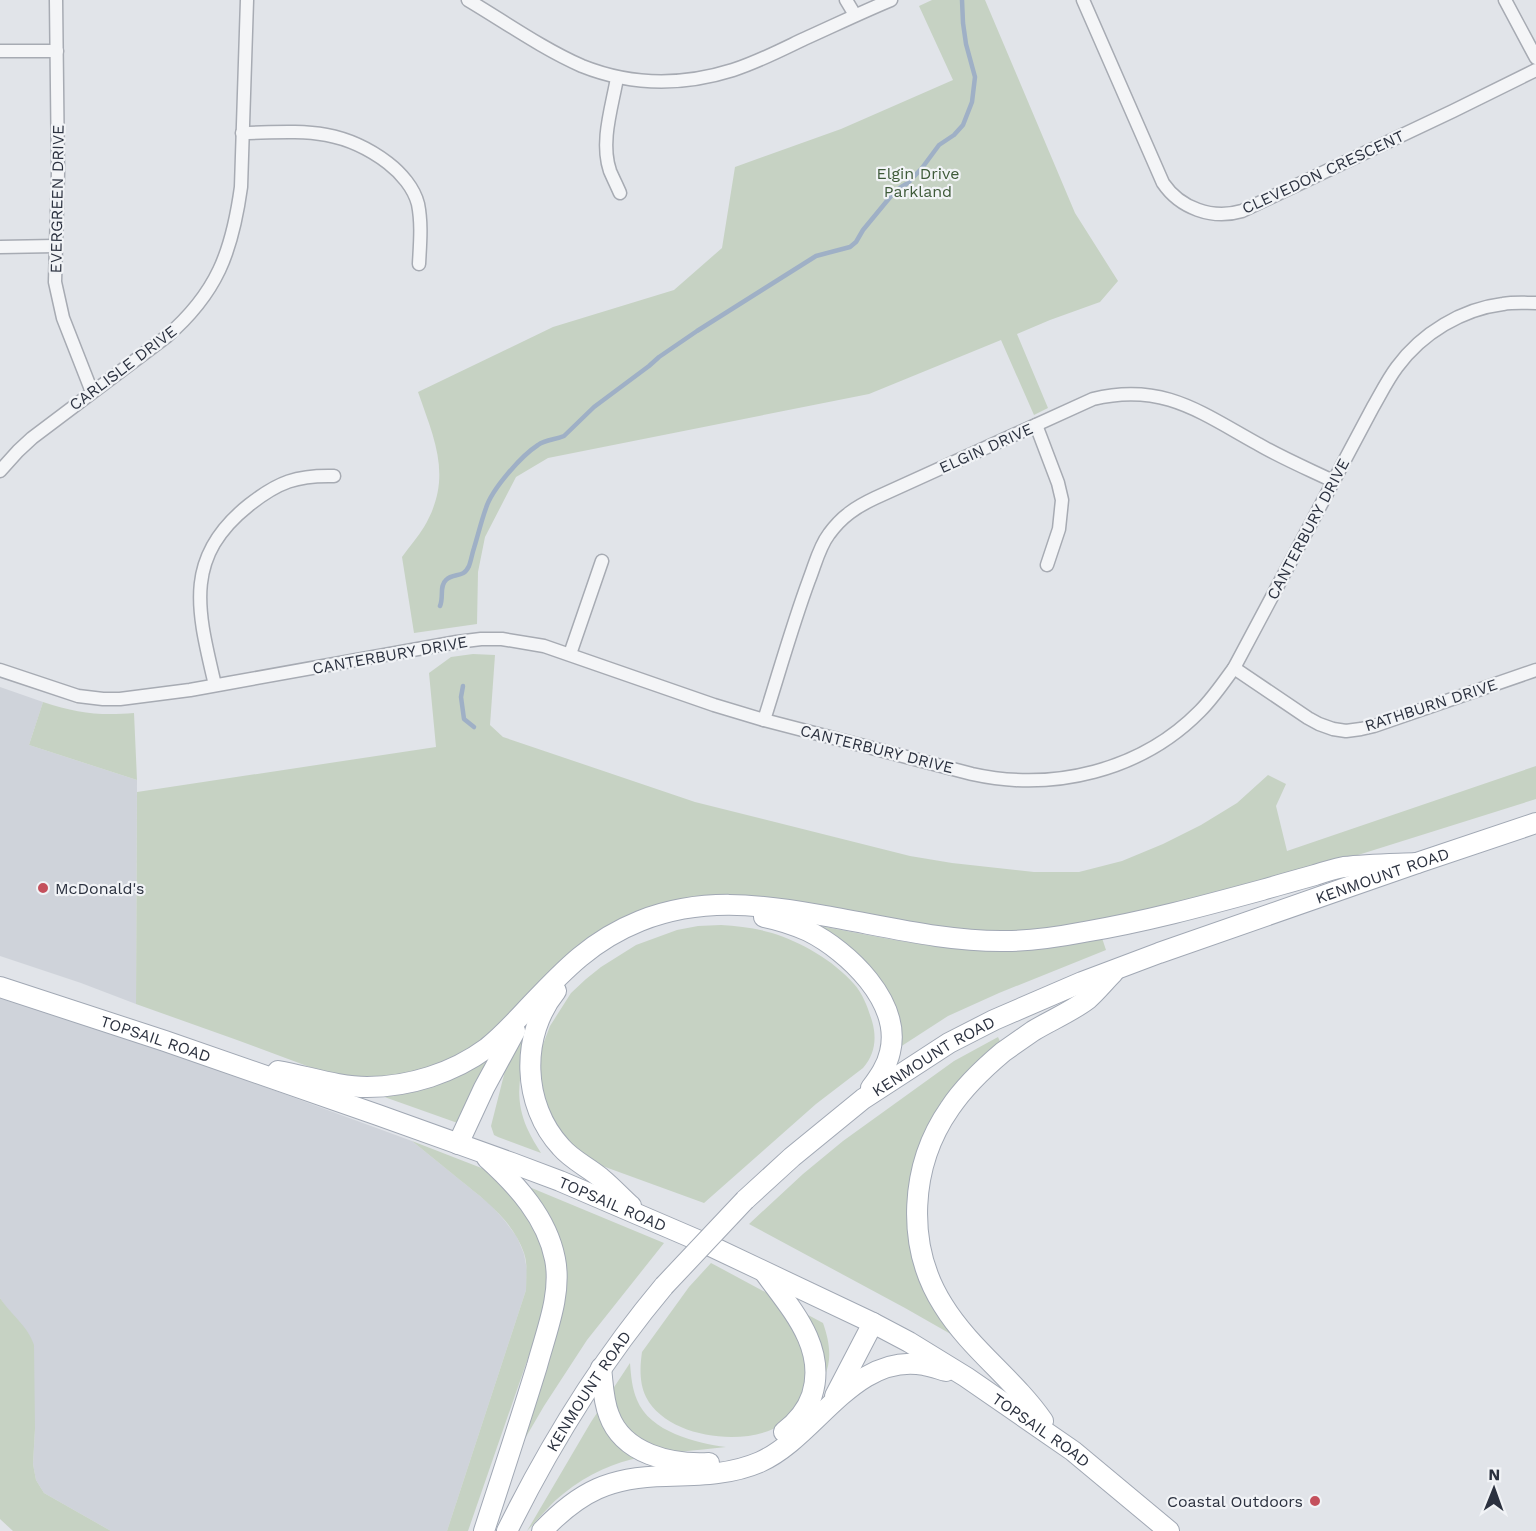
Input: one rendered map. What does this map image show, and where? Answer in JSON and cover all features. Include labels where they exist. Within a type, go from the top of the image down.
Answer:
[{"type":"main road","name":"KENMOUNT ROAD","points":[[507,1531],[547,1455],[601,1368],[664,1286],[745,1200],[862,1098],[967,1033],[1032,1003],[1118,968],[1536,823]]},
{"type":"main road","points":[[216,1060],[349,1086],[365,1087],[398,1084],[444,1072],[488,1047],[569,965],[596,945],[640,921],[685,908],[722,904],[758,906],[953,938],[1029,941],[1122,926],[1341,868],[1417,863]]},
{"type":"main road","points":[[639,1214],[602,1178],[558,1145],[539,1111],[531,1071],[534,1033],[539,1018],[553,994],[577,969],[609,946],[655,925],[708,915],[761,916],[808,932],[836,949],[857,968],[873,986],[885,1008],[891,1027],[891,1045],[887,1061],[881,1076],[862,1098]]},
{"type":"main road","points":[[1054,1436],[1026,1399],[954,1323],[942,1304],[927,1272],[920,1247],[917,1225],[918,1192],[925,1161],[934,1138],[951,1106],[964,1090],[1003,1053],[1033,1031],[1088,999],[1118,968]]},
{"type":"main road","name":"TOPSAIL ROAD","points":[[0,987],[165,1041],[560,1181],[764,1271],[873,1323],[966,1377],[1054,1436],[1169,1531]]},
{"type":"main road","points":[[458,1144],[497,1062],[528,1007]]},
{"type":"main road","points":[[481,1152],[510,1179],[538,1217],[552,1246],[557,1277],[548,1326],[484,1531]]},
{"type":"main road","points":[[601,1368],[606,1406],[614,1426],[627,1442],[645,1452],[666,1459],[701,1463],[739,1458],[769,1444],[788,1430],[804,1411],[814,1388],[816,1375],[813,1349],[804,1328],[764,1271]]},
{"type":"main road","points":[[825,1410],[839,1390],[873,1323]]},
{"type":"main road","points":[[542,1531],[575,1501],[606,1485],[640,1477],[715,1474],[760,1462],[799,1437],[825,1410],[860,1381],[889,1367],[923,1365],[966,1377]]},
{"type":"street","name":"EVERGREEN DRIVE","points":[[56,0],[58,172],[55,282],[60,307],[92,392]]},
{"type":"street","name":"CARLISLE DRIVE","points":[[0,471],[32,438],[166,338],[196,308],[222,266],[237,217],[241,186],[246,0]]},
{"type":"street","points":[[468,0],[559,55],[583,66],[617,78],[657,82],[681,81],[735,70],[891,0]]},
{"type":"street","points":[[846,0],[855,15]]},
{"type":"street","name":"CLEVEDON CRESCENT","points":[[1083,0],[1163,183],[1185,204],[1217,215],[1242,212],[1536,70]]},
{"type":"street","points":[[1505,0],[1536,58]]},
{"type":"street","points":[[0,51],[57,51]]},
{"type":"street","points":[[617,78],[609,122],[607,152],[611,172],[620,193]]},
{"type":"street","points":[[242,133],[315,133],[337,136],[376,154],[407,182],[417,201],[421,224],[419,264]]},
{"type":"street","points":[[0,247],[56,246]]},
{"type":"street","name":"CANTERBURY DRIVE","points":[[0,670],[64,692],[90,698],[142,697],[440,644],[501,639],[544,646],[570,654],[714,705],[764,720],[981,776],[1024,781],[1065,778],[1105,769],[1154,748],[1173,735],[1201,710],[1234,668],[1333,481],[1393,373],[1404,358],[1418,344],[1443,326],[1472,312],[1505,303],[1536,303]]},
{"type":"street","name":"ELGIN DRIVE","points":[[764,720],[801,601],[822,545],[839,521],[854,509],[875,498],[1094,399],[1117,394],[1145,394],[1164,398],[1196,410],[1269,450],[1333,481]]},
{"type":"street","points":[[1036,425],[1062,500],[1059,529],[1047,565]]},
{"type":"street","points":[[215,685],[202,630],[200,611],[201,580],[210,550],[230,522],[276,486],[304,477],[334,476]]},
{"type":"street","points":[[570,654],[602,561]]},
{"type":"street","name":"RATHBURN DRIVE","points":[[1234,668],[1319,724],[1346,731],[1374,726],[1536,670]]},
{"type":"shaded area","points":[[0,687],[43,702],[29,745],[137,780],[136,1004],[0,956]]},
{"type":"shaded area","points":[[0,997],[189,1059],[412,1141],[491,1205],[505,1221],[517,1237],[524,1254],[527,1270],[526,1290],[447,1531],[111,1531],[44,1493],[36,1480],[33,1464],[35,1429],[8,1310],[0,1298]]},
{"type":"green space","name":"Elgin Drive Parkland","points":[[932,0],[985,0],[1075,213],[1118,281],[1100,302],[1017,334],[1048,408],[1034,415],[1001,340],[869,394],[548,458],[516,477],[485,537],[478,572],[477,624],[414,633],[402,557],[422,531],[433,509],[438,492],[439,476],[435,443],[418,392],[553,327],[674,290],[722,248],[735,167],[841,129],[953,80],[919,6]]},
{"type":"green space","points":[[473,654],[495,655],[490,725],[503,737],[695,802],[910,856],[952,863],[1034,872],[1079,872],[1122,861],[1201,825],[1237,803],[1268,775],[1286,784],[1276,806],[1287,851],[1536,766],[1536,799],[1358,855],[1192,903],[1111,922],[992,935],[740,896],[702,897],[665,903],[492,1034],[451,1061],[380,1081],[331,1075],[136,1004],[137,792],[436,747],[429,673],[451,657]]},
{"type":"green space","points":[[43,702],[88,713],[134,713],[137,780],[29,745]]},
{"type":"green space","points":[[809,924],[943,947],[998,951],[1064,946],[1102,938],[1106,950],[948,1016],[897,1049],[897,1029]]},
{"type":"green space","points":[[721,925],[753,929],[783,937],[816,953],[846,975],[860,992],[872,1021],[874,1046],[867,1063],[816,1104],[704,1203],[553,1148],[537,1060],[550,1026],[571,993],[601,967],[636,945],[677,930]]},
{"type":"green space","points":[[552,998],[530,1045],[520,1077],[521,1110],[527,1128],[541,1153],[494,1135],[491,1126],[509,1055],[519,1031]]},
{"type":"green space","points":[[998,1037],[1004,1050],[972,1081],[920,1181],[931,1263],[948,1300],[998,1361],[749,1224],[843,1141],[954,1061]]},
{"type":"green space","points":[[505,1040],[466,1126],[376,1094]]},
{"type":"green space","points":[[412,1141],[484,1169],[507,1189],[520,1205],[533,1225],[546,1254],[548,1292],[537,1332],[468,1531],[447,1531],[526,1290],[526,1262],[519,1241],[506,1221],[479,1195]]},
{"type":"green space","points":[[522,1184],[664,1243],[587,1340],[523,1442],[563,1291]]},
{"type":"green space","points":[[711,1263],[823,1323],[825,1330],[829,1357],[823,1379],[789,1418],[779,1426],[758,1434],[722,1437],[685,1429],[669,1421],[656,1410],[646,1397],[642,1386],[642,1352],[689,1287]]},
{"type":"green space","points":[[0,1298],[24,1326],[34,1345],[33,1464],[36,1480],[44,1493],[111,1531],[13,1531],[0,1519]]},
{"type":"green space","points":[[630,1363],[637,1400],[652,1420],[663,1428],[688,1439],[726,1447],[641,1457],[602,1470],[563,1494],[527,1531],[591,1422]]},
{"type":"waterway","points":[[440,606],[444,582],[464,573],[469,566],[489,500],[508,474],[531,450],[541,443],[564,436],[594,407],[697,331],[816,256],[850,247],[896,190],[908,183],[939,145],[954,135],[963,125],[972,102],[975,77],[966,44],[962,0]]},
{"type":"waterway","points":[[463,686],[461,697],[464,719],[474,727]]},
{"type":"place","name":"McDonald's","points":[[43,888]]},
{"type":"place","name":"Coastal Outdoors","points":[[1315,1501]]}]
